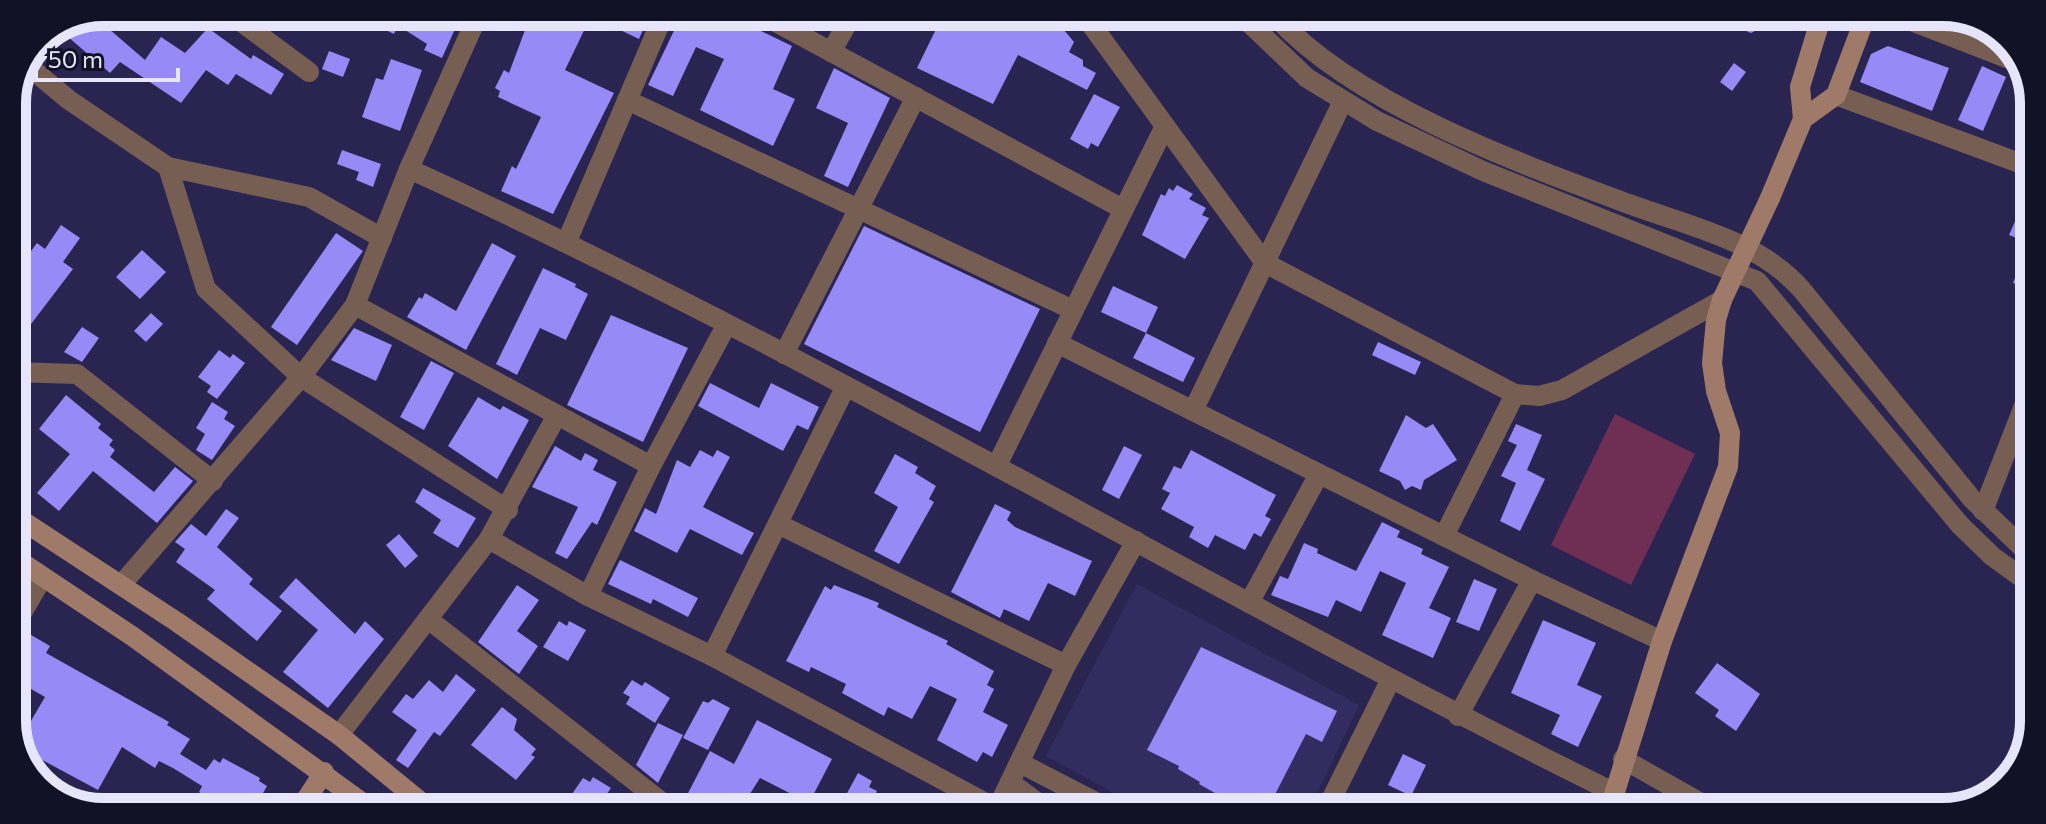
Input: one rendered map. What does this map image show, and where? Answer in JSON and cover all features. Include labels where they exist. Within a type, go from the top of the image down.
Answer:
[{"type":"street","points":[[247,26],[309,72]]},
{"type":"street","points":[[121,585],[301,377],[355,305],[409,169],[473,26]]},
{"type":"street","points":[[567,241],[659,26]]},
{"type":"street","points":[[783,26],[1123,209]]},
{"type":"street","points":[[831,52],[846,26]]},
{"type":"street","points":[[1092,26],[1265,263],[1515,394],[1539,396],[1562,390],[1722,300]]},
{"type":"street","points":[[1252,26],[1289,64],[1343,101],[1456,160],[1757,281],[1960,525],[1986,551],[2020,576]]},
{"type":"street","points":[[1286,26],[1307,46],[1366,87],[1467,138],[1740,245],[1774,263],[1802,290],[1983,511],[2020,546]]},
{"type":"street","points":[[1612,798],[1662,641],[1731,451],[1712,363],[1716,320],[1722,300],[1803,119],[1799,92],[1819,26]]},
{"type":"street","points":[[1803,119],[1836,95],[1862,26]]},
{"type":"street","points":[[1924,26],[2004,57]]},
{"type":"street","points":[[33,70],[69,100],[168,167],[309,197],[382,238]]},
{"type":"street","points":[[1836,95],[2020,163]]},
{"type":"street","points":[[784,354],[916,97]]},
{"type":"street","points":[[627,100],[1073,310]]},
{"type":"street","points":[[1193,411],[1343,101]]},
{"type":"street","points":[[997,465],[1165,126]]},
{"type":"street","points":[[1456,160],[1467,138]]},
{"type":"street","points":[[168,167],[206,289],[301,377],[508,510]]},
{"type":"street","points":[[409,169],[567,241],[997,465],[1606,798]]},
{"type":"street","points":[[355,305],[651,466]]},
{"type":"street","points":[[588,596],[651,466],[727,324]]},
{"type":"street","points":[[1057,343],[1532,580],[1662,641]]},
{"type":"street","points":[[26,372],[77,374],[213,481]]},
{"type":"street","points":[[712,656],[846,386]]},
{"type":"street","points":[[1444,536],[1515,394]]},
{"type":"street","points":[[339,735],[489,539],[508,510],[557,415]]},
{"type":"street","points":[[1983,511],[2020,416]]},
{"type":"street","points":[[1249,603],[1319,474]]},
{"type":"street","points":[[26,523],[152,605],[339,735],[416,798]]},
{"type":"street","points":[[778,524],[1066,665]]},
{"type":"street","points":[[489,539],[588,596],[712,656],[977,798]]},
{"type":"street","points":[[1002,798],[1066,665],[1136,541]]},
{"type":"street","points":[[26,565],[132,636],[357,798]]},
{"type":"street","points":[[26,601],[43,577]]},
{"type":"street","points":[[1458,716],[1532,580]]},
{"type":"street","points":[[132,636],[152,605]]},
{"type":"street","points":[[428,619],[648,798]]},
{"type":"street","points":[[1332,798],[1391,679]]},
{"type":"street","points":[[1623,759],[1692,798]]},
{"type":"street","points":[[1020,763],[1088,798]]},
{"type":"street","points":[[307,798],[324,772]]},
{"type":"street","points":[[1010,782],[1031,798]]},
{"type":"shaded area","points":[[1615,414],[1695,454],[1631,585],[1551,545]]},
{"type":"shaded area","points":[[1137,584],[1359,705],[1315,798],[1123,798],[1046,756]]},
{"type":"building","points":[[106,26],[145,60],[161,37],[185,53],[208,28],[251,59],[253,55],[284,74],[271,95],[236,74],[228,85],[206,70],[181,103],[120,62],[110,73],[66,35],[78,30]]},
{"type":"building","points":[[377,26],[398,26],[394,34]]},
{"type":"building","points":[[456,26],[442,58],[424,50],[427,44],[402,28]]},
{"type":"building","points":[[527,26],[586,26],[565,70],[614,93],[553,214],[501,191],[512,166],[516,169],[541,117],[498,97],[500,91],[495,88],[504,70],[509,73]]},
{"type":"building","points":[[612,26],[645,26],[639,39]]},
{"type":"building","points":[[676,26],[751,26],[792,46],[773,89],[795,99],[773,146],[700,110],[724,59],[696,47],[673,96],[648,85]]},
{"type":"building","points":[[938,26],[960,26],[968,30],[970,26],[1057,26],[1074,42],[1069,52],[1083,60],[1083,66],[1096,73],[1087,90],[1018,55],[993,104],[917,68]]},
{"type":"building","points":[[1734,26],[1765,26],[1751,33]]},
{"type":"building","points":[[1888,46],[1949,68],[1932,111],[1860,82],[1871,54]]},
{"type":"building","points":[[329,51],[350,59],[343,77],[322,69]]},
{"type":"building","points":[[391,59],[422,70],[400,131],[362,117],[376,78],[383,80]]},
{"type":"building","points":[[1734,63],[1746,72],[1732,91],[1720,82]]},
{"type":"building","points":[[1982,66],[2006,77],[1983,131],[1958,120]]},
{"type":"building","points":[[834,68],[890,98],[848,187],[824,176],[848,123],[816,108]]},
{"type":"building","points":[[1094,94],[1120,107],[1098,147],[1091,143],[1088,149],[1070,139]]},
{"type":"building","points":[[342,150],[381,164],[373,187],[356,180],[359,172],[337,164]]},
{"type":"building","points":[[1177,185],[1193,194],[1189,199],[1206,208],[1202,215],[1209,218],[1185,259],[1142,235],[1161,194],[1165,196],[1169,188],[1173,191]]},
{"type":"building","points":[[2020,210],[2020,239],[2009,235]]},
{"type":"building","points":[[61,225],[80,238],[63,262],[73,269],[28,328],[26,258],[37,243],[45,249]]},
{"type":"building","points":[[864,226],[1040,309],[980,432],[804,344]]},
{"type":"building","points":[[336,233],[363,251],[297,345],[271,327]]},
{"type":"building","points":[[492,243],[516,256],[466,350],[407,317],[425,293],[456,311]]},
{"type":"building","points":[[142,250],[166,272],[140,299],[116,277]]},
{"type":"building","points":[[2020,266],[2020,286],[2013,283]]},
{"type":"building","points":[[543,268],[576,284],[575,287],[588,294],[566,340],[540,328],[517,375],[496,364]]},
{"type":"building","points":[[1113,286],[1158,307],[1146,333],[1101,312]]},
{"type":"building","points":[[151,313],[163,324],[146,342],[134,331]]},
{"type":"building","points":[[611,315],[688,348],[643,442],[567,405]]},
{"type":"building","points":[[82,327],[99,338],[82,362],[64,352]]},
{"type":"building","points":[[354,328],[392,345],[376,381],[331,360]]},
{"type":"building","points":[[1146,333],[1195,358],[1183,382],[1133,358]]},
{"type":"building","points":[[1378,342],[1421,362],[1415,375],[1372,355]]},
{"type":"building","points":[[219,350],[230,358],[233,354],[245,363],[217,399],[207,392],[211,386],[198,377]]},
{"type":"building","points":[[431,361],[454,373],[424,430],[400,417]]},
{"type":"building","points":[[710,383],[759,408],[771,383],[819,407],[808,430],[797,425],[783,451],[698,406]]},
{"type":"building","points":[[66,395],[101,424],[98,428],[113,440],[109,445],[115,450],[110,457],[154,492],[175,467],[193,481],[157,523],[93,471],[59,511],[37,493],[70,454],[39,429]]},
{"type":"building","points":[[478,397],[500,410],[503,406],[529,420],[497,479],[448,446]]},
{"type":"building","points":[[212,402],[228,412],[224,419],[235,426],[212,460],[196,450],[205,434],[196,428]]},
{"type":"building","points":[[1406,415],[1426,428],[1433,424],[1457,460],[1424,480],[1421,490],[1412,486],[1405,490],[1400,481],[1379,471]]},
{"type":"building","points":[[1516,424],[1542,435],[1527,470],[1545,479],[1520,531],[1500,521],[1516,483],[1501,476],[1517,445],[1508,441]]},
{"type":"building","points":[[555,446],[581,461],[585,453],[598,460],[593,470],[617,482],[597,525],[592,522],[567,559],[555,553],[578,507],[532,487]]},
{"type":"building","points":[[1124,446],[1142,455],[1119,499],[1102,490]]},
{"type":"building","points":[[700,450],[713,457],[717,450],[730,457],[703,507],[754,533],[742,555],[690,529],[677,553],[634,531],[645,508],[656,514],[677,460],[690,467]]},
{"type":"building","points":[[1191,450],[1276,495],[1265,516],[1271,519],[1261,537],[1254,533],[1245,550],[1215,535],[1208,548],[1189,537],[1194,527],[1161,509],[1170,493],[1162,489],[1174,466],[1181,469]]},
{"type":"building","points":[[895,454],[918,467],[915,473],[936,486],[929,499],[934,502],[899,564],[874,551],[898,507],[874,493]]},
{"type":"building","points":[[423,488],[476,518],[458,548],[433,533],[441,520],[415,502]]},
{"type":"building","points":[[995,504],[1011,512],[1007,520],[1015,527],[1092,561],[1075,596],[1048,583],[1029,621],[1004,609],[1000,618],[951,592]]},
{"type":"building","points":[[226,509],[239,518],[217,547],[253,579],[249,584],[282,611],[257,641],[207,599],[215,590],[176,562],[185,549],[175,542],[191,524],[206,536]]},
{"type":"building","points":[[1382,522],[1400,531],[1397,537],[1423,549],[1421,554],[1449,567],[1429,608],[1451,618],[1433,658],[1382,635],[1406,583],[1380,571],[1361,612],[1336,600],[1328,617],[1271,595],[1280,576],[1288,579],[1304,543],[1318,549],[1317,553],[1356,571]]},
{"type":"building","points":[[399,534],[418,556],[405,568],[386,545]]},
{"type":"building","points":[[620,560],[698,598],[688,617],[653,599],[651,604],[608,584]]},
{"type":"building","points":[[296,578],[355,634],[365,621],[384,639],[328,708],[283,672],[318,630],[279,597]]},
{"type":"building","points":[[1474,579],[1497,589],[1479,631],[1456,622]]},
{"type":"building","points":[[517,585],[539,600],[517,631],[538,646],[519,674],[478,642]]},
{"type":"building","points":[[834,585],[879,603],[877,607],[948,641],[946,644],[994,671],[987,685],[994,689],[983,712],[1008,725],[992,757],[983,752],[977,762],[937,740],[957,699],[930,686],[912,719],[888,707],[884,716],[842,693],[846,684],[811,667],[809,672],[786,661],[825,586],[831,590]]},
{"type":"building","points":[[1543,620],[1596,643],[1577,685],[1602,696],[1578,747],[1551,734],[1560,715],[1511,693]]},
{"type":"building","points":[[559,621],[567,626],[569,621],[586,630],[568,661],[543,647]]},
{"type":"building","points":[[26,632],[50,646],[46,653],[169,722],[167,725],[190,739],[180,754],[206,770],[214,759],[220,763],[223,758],[260,778],[259,781],[267,786],[260,798],[208,798],[199,792],[202,786],[173,768],[159,761],[155,768],[122,747],[98,790],[34,756],[26,729],[45,697],[26,686]]},
{"type":"building","points":[[1201,647],[1337,711],[1322,742],[1306,734],[1273,798],[1222,798],[1178,769],[1179,766],[1147,750]]},
{"type":"building","points":[[1717,663],[1760,694],[1736,731],[1715,716],[1719,710],[1695,693]]},
{"type":"building","points":[[456,674],[476,690],[440,736],[434,732],[408,768],[396,760],[417,730],[392,712],[406,694],[413,699],[429,680],[443,692]]},
{"type":"building","points":[[632,680],[642,686],[645,682],[670,698],[655,723],[626,704],[630,697],[623,693]]},
{"type":"building","points":[[713,699],[730,708],[708,750],[683,738],[703,701],[708,703]]},
{"type":"building","points":[[502,707],[517,719],[514,730],[536,749],[531,755],[535,757],[516,780],[471,745]]},
{"type":"building","points":[[757,720],[832,759],[812,798],[799,798],[760,778],[747,798],[692,798],[687,795],[710,751],[734,764]]},
{"type":"building","points":[[658,723],[683,735],[658,783],[636,765]]},
{"type":"building","points":[[1403,754],[1426,765],[1411,796],[1388,785]]},
{"type":"building","points":[[858,773],[872,781],[869,787],[877,791],[873,798],[844,798]]},
{"type":"building","points":[[593,777],[611,788],[604,798],[569,798],[583,778],[590,782]]}]
